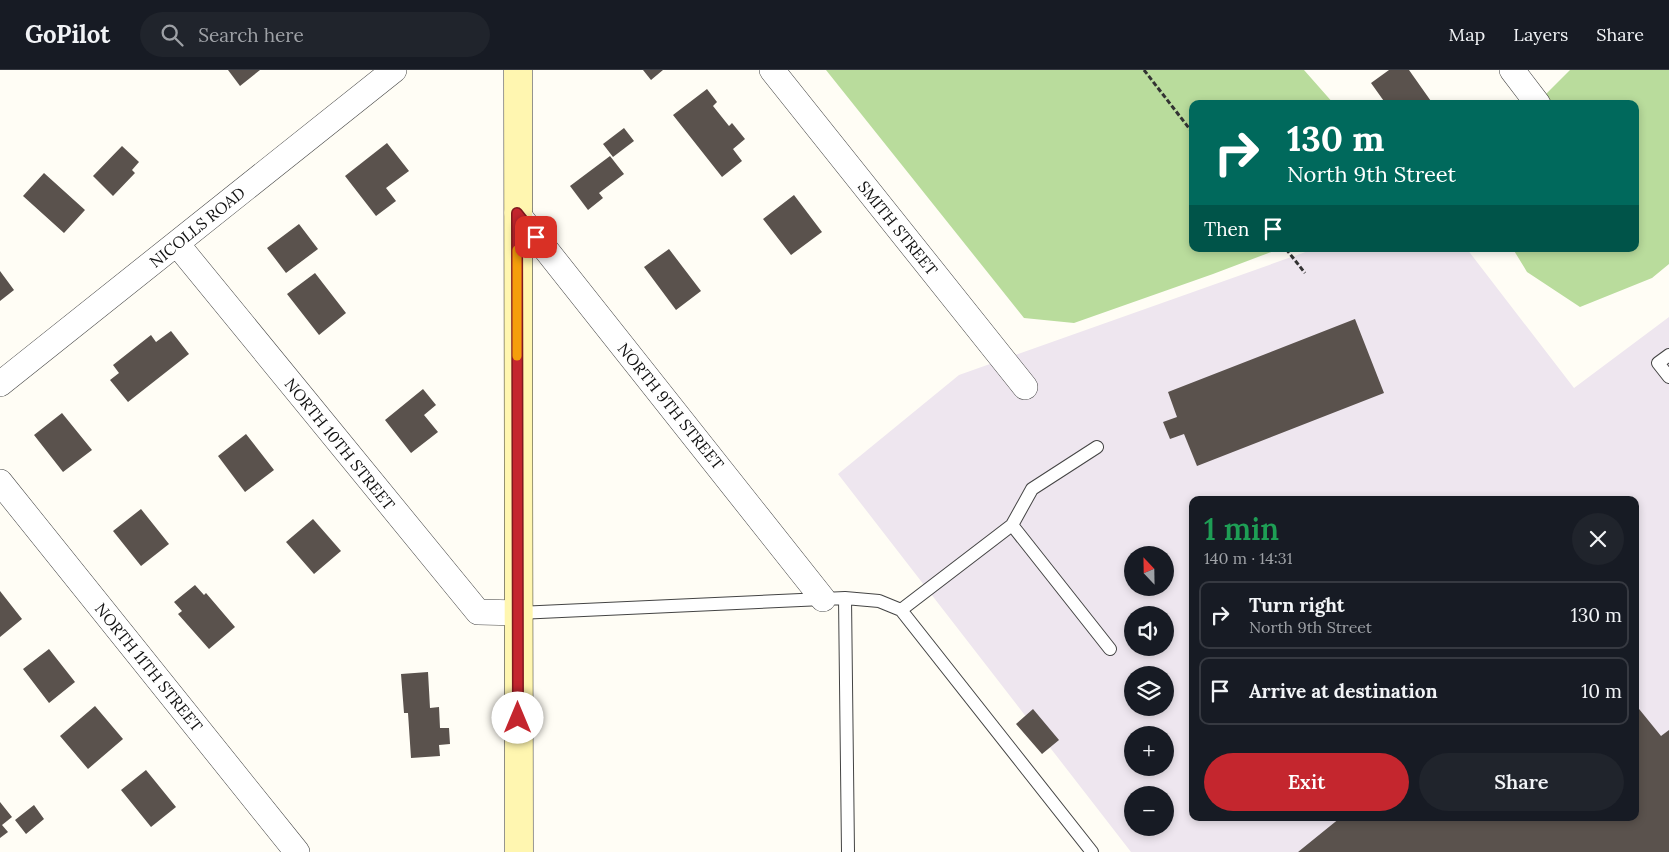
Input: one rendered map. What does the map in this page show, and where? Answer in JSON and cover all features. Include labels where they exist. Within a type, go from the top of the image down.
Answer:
[{"type":"main road","points":[[518,70],[519,852]]},
{"type":"street","name":"NICOLLS ROAD","points":[[0,384],[394,70]]},
{"type":"street","name":"SMITH STREET","points":[[772,70],[1025,387]]},
{"type":"street","points":[[1512,70],[1535,100]]},
{"type":"street","name":"NORTH 9TH STREET","points":[[517,213],[834,599]]},
{"type":"street","name":"NORTH 10TH STREET","points":[[177,244],[478,612],[518,613]]},
{"type":"street","name":"NORTH 11TH STREET","points":[[0,482],[297,852]]},
{"type":"lane","points":[[1669,355],[1658,363],[1669,377]]},
{"type":"lane","points":[[901,610],[1012,525],[1032,489],[1098,447]]},
{"type":"lane","points":[[1012,525],[1110,649]]},
{"type":"lane","points":[[834,599],[848,852]]},
{"type":"lane","points":[[518,613],[834,599],[879,601],[901,610],[1092,852]]},
{"type":"path","points":[[1144,70],[1189,128]]},
{"type":"path","points":[[1288,252],[1305,273]]},
{"type":"shaded area","points":[[1306,252],[1469,252],[1574,388],[1669,317],[1669,852],[1131,852],[838,474],[959,375]]},
{"type":"green space","points":[[826,70],[1304,70],[1330,100],[1189,100],[1189,252],[1271,252],[1074,323],[1024,318]]},
{"type":"green space","points":[[1570,70],[1669,70],[1669,264],[1652,278],[1580,307],[1527,272],[1515,252],[1639,252],[1639,100],[1540,100]]},
{"type":"building","points":[[228,70],[260,70],[240,86]]},
{"type":"building","points":[[643,70],[663,70],[651,80]]},
{"type":"building","points":[[1389,70],[1409,70],[1430,100],[1383,100],[1371,83]]},
{"type":"building","points":[[707,89],[717,102],[713,106],[729,126],[732,123],[745,139],[733,149],[742,161],[722,177],[673,115]]},
{"type":"building","points":[[624,128],[634,141],[613,157],[603,144]]},
{"type":"building","points":[[387,143],[409,171],[386,188],[396,201],[376,216],[345,176]]},
{"type":"building","points":[[122,146],[139,162],[132,170],[135,173],[113,196],[93,176]]},
{"type":"building","points":[[610,156],[624,174],[599,193],[603,198],[588,210],[570,186]]},
{"type":"building","points":[[44,173],[85,210],[64,233],[23,196]]},
{"type":"building","points":[[794,195],[822,232],[791,255],[763,219]]},
{"type":"building","points":[[299,224],[318,249],[286,273],[267,248]]},
{"type":"building","points":[[669,249],[701,291],[676,310],[644,267]]},
{"type":"building","points":[[0,271],[14,290],[0,301]]},
{"type":"building","points":[[315,273],[346,313],[319,335],[287,294]]},
{"type":"building","points":[[1355,319],[1384,393],[1197,466],[1184,434],[1170,439],[1163,422],[1177,417],[1168,392]]},
{"type":"building","points":[[171,331],[189,354],[128,402],[110,380],[119,373],[113,365],[151,335],[156,342]]},
{"type":"building","points":[[423,389],[436,405],[424,415],[438,432],[411,453],[385,420]]},
{"type":"building","points":[[62,413],[92,450],[63,472],[34,435]]},
{"type":"building","points":[[246,434],[274,470],[245,492],[218,456]]},
{"type":"building","points":[[141,509],[169,544],[141,566],[113,531]]},
{"type":"building","points":[[313,519],[341,551],[314,574],[286,542]]},
{"type":"building","points":[[195,585],[204,595],[206,593],[235,627],[209,649],[178,614],[182,611],[174,602]]},
{"type":"building","points":[[0,591],[22,619],[0,637]]},
{"type":"building","points":[[49,649],[75,682],[49,703],[23,669]]},
{"type":"building","points":[[428,672],[430,708],[439,707],[440,728],[449,728],[450,744],[439,745],[440,756],[411,758],[408,713],[404,713],[401,674]]},
{"type":"building","points":[[95,706],[123,739],[88,769],[60,736]]},
{"type":"building","points":[[1033,709],[1059,740],[1042,754],[1016,724]]},
{"type":"building","points":[[1639,709],[1661,736],[1669,730],[1669,852],[1298,852],[1336,821],[1639,821]]},
{"type":"building","points":[[146,770],[176,807],[151,827],[121,790]]},
{"type":"building","points":[[0,802],[12,817],[2,825],[8,832],[0,838]]},
{"type":"building","points":[[34,805],[44,819],[26,834],[15,820]]},
{"type":"slow traffic","points":[[517,250],[517,356]]},
{"type":"route","points":[[518,718],[517,213],[536,237]]}]
